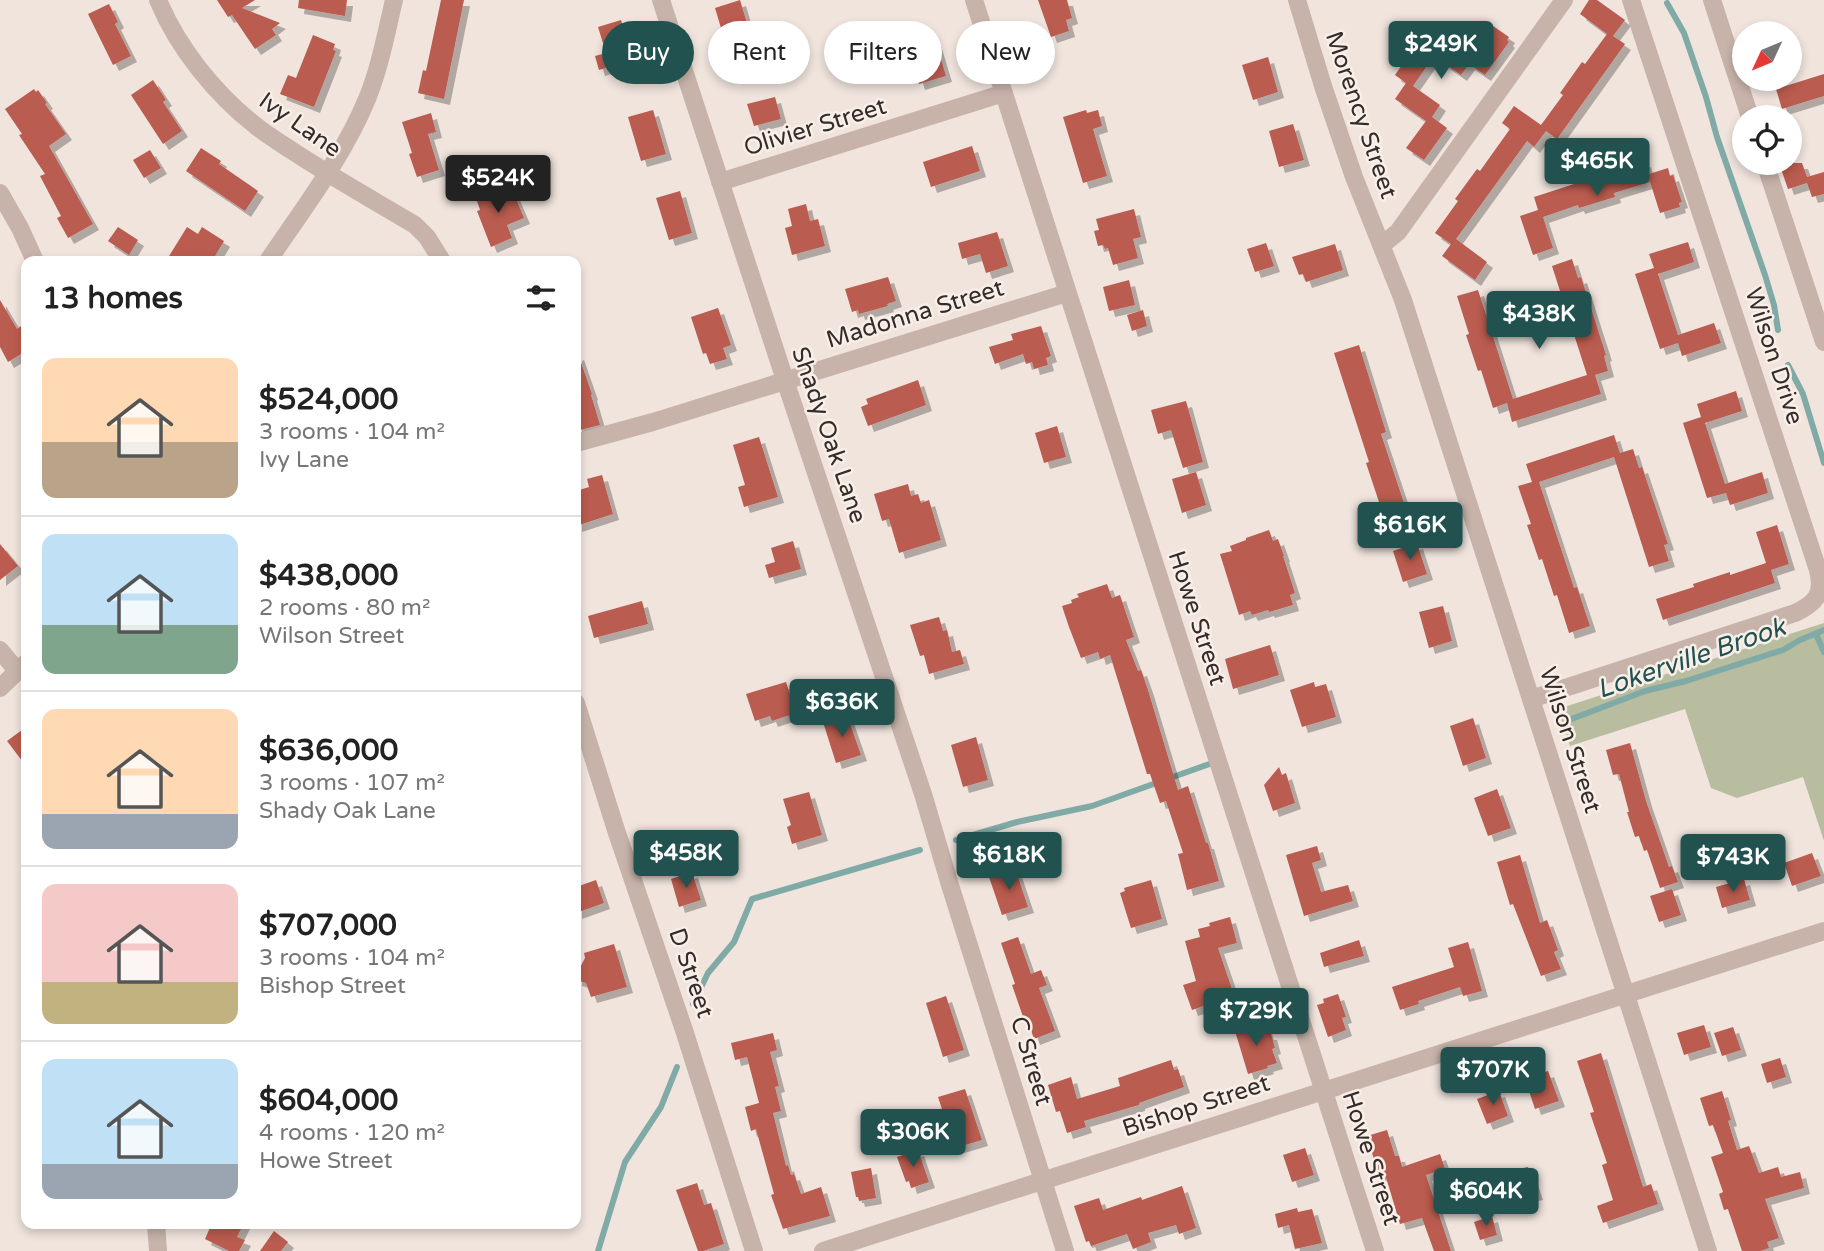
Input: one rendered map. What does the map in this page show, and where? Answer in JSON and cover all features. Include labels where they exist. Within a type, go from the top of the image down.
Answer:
[{"type":"street","name":"Ivy Lane","points":[[158,0],[177,36],[233,107],[257,127],[326,173],[415,225],[427,237],[439,256]]},
{"type":"street","points":[[271,256],[353,130],[382,57],[394,0]]},
{"type":"street","name":"Shady Oak Lane","points":[[661,0],[923,794],[950,885]]},
{"type":"street","name":"Howe Street","points":[[974,0],[1375,1251]]},
{"type":"street","name":"Morency Street","points":[[1297,0],[1354,177],[1382,245]]},
{"type":"street","points":[[1382,245],[1391,239],[1405,221],[1564,0]]},
{"type":"street","name":"Wilson Drive","points":[[1531,699],[1794,613],[1815,600],[1820,590],[1821,581],[1814,557],[1631,0]]},
{"type":"street","points":[[1712,0],[1746,105]]},
{"type":"street","name":"Olivier Street","points":[[720,182],[1004,93]]},
{"type":"street","points":[[1769,175],[1823,337]]},
{"type":"street","points":[[0,193],[33,256]]},
{"type":"street","name":"Wilson Street","points":[[1382,245],[1403,300],[1708,1251]]},
{"type":"street","name":"Madonna Street","points":[[581,442],[653,422],[1067,293]]},
{"type":"street","points":[[0,650],[21,667]]},
{"type":"street","points":[[0,688],[21,669]]},
{"type":"street","name":"D Street","points":[[581,719],[688,1041],[754,1251]]},
{"type":"street","name":"C Street","points":[[950,885],[1065,1251]]},
{"type":"street","name":"Bishop Street","points":[[823,1251],[1824,931]]},
{"type":"street","points":[[156,1229],[158,1251]]},
{"type":"green space","points":[[1824,623],[1824,841],[1803,777],[1737,798],[1711,788],[1685,709],[1570,746],[1558,709]]},
{"type":"building","points":[[217,0],[255,0],[242,8],[280,23],[272,29],[276,35],[255,49],[232,15],[228,17]]},
{"type":"building","points":[[299,0],[347,0],[345,16],[298,8]]},
{"type":"building","points":[[441,0],[464,0],[444,99],[418,93],[423,70],[426,71]]},
{"type":"building","points":[[740,0],[746,21],[719,21],[715,8]]},
{"type":"building","points":[[1038,0],[1067,0],[1072,18],[1066,20],[1069,31],[1055,36],[1055,21],[1045,21]]},
{"type":"building","points":[[1589,0],[1597,0],[1625,20],[1613,36],[1625,44],[1557,139],[1546,131],[1534,147],[1527,141],[1456,239],[1487,262],[1475,280],[1442,256],[1451,244],[1435,233],[1458,201],[1455,199],[1477,169],[1480,171],[1510,129],[1502,123],[1514,106],[1541,125],[1582,62],[1585,64],[1607,34],[1580,14]]},
{"type":"building","points":[[109,4],[118,22],[115,24],[131,56],[113,65],[88,14]]},
{"type":"building","points":[[1493,26],[1509,37],[1509,42],[1485,75],[1469,64],[1461,75],[1434,56],[1413,86],[1440,105],[1432,117],[1447,128],[1424,160],[1406,148],[1426,121],[1395,99],[1406,83],[1395,75],[1418,42],[1429,50],[1441,34],[1472,56]]},
{"type":"building","points":[[313,35],[335,44],[333,50],[336,51],[314,107],[280,94],[288,75],[296,78]]},
{"type":"building","points":[[602,54],[602,69],[599,70],[595,56]]},
{"type":"building","points":[[1268,57],[1278,92],[1253,100],[1242,65]]},
{"type":"building","points":[[1824,74],[1824,96],[1795,105],[1781,105],[1777,91],[1802,91],[1802,81]]},
{"type":"building","points":[[153,80],[166,100],[163,102],[182,131],[163,144],[131,95]]},
{"type":"building","points":[[34,89],[36,92],[38,90],[66,134],[49,146],[93,224],[68,238],[57,218],[61,216],[40,176],[45,174],[5,109]]},
{"type":"building","points":[[775,97],[781,119],[754,126],[747,104]]},
{"type":"building","points":[[653,110],[666,154],[641,161],[628,117]]},
{"type":"building","points":[[1086,110],[1087,113],[1098,110],[1102,126],[1093,129],[1107,176],[1083,183],[1063,117]]},
{"type":"building","points":[[431,113],[436,132],[428,134],[439,170],[417,177],[402,122]]},
{"type":"building","points":[[1293,124],[1304,160],[1279,167],[1269,131]]},
{"type":"building","points":[[972,146],[980,171],[931,187],[923,162]]},
{"type":"building","points":[[201,148],[258,191],[245,211],[186,171]]},
{"type":"building","points":[[150,150],[161,168],[144,178],[133,160]]},
{"type":"building","points":[[1645,161],[1649,174],[1668,168],[1682,202],[1679,203],[1680,207],[1660,213],[1650,182],[1614,193],[1615,197],[1579,208],[1578,205],[1543,217],[1553,248],[1533,255],[1520,216],[1538,210],[1534,197]]},
{"type":"building","points":[[1802,163],[1807,177],[1824,172],[1824,194],[1812,197],[1807,183],[1788,189],[1783,175],[1802,175]]},
{"type":"building","points":[[493,187],[497,199],[513,192],[524,218],[507,225],[512,238],[491,247],[477,211],[480,210],[475,195]]},
{"type":"building","points":[[680,191],[692,233],[669,240],[656,198]]},
{"type":"building","points":[[806,204],[810,221],[818,219],[825,246],[792,255],[785,228],[792,226],[788,209]]},
{"type":"building","points":[[1134,209],[1141,237],[1133,239],[1138,258],[1113,265],[1108,248],[1098,246],[1094,231],[1099,230],[1096,219]]},
{"type":"building","points":[[118,227],[138,240],[129,255],[108,241]]},
{"type":"building","points":[[187,227],[198,234],[202,227],[224,241],[215,256],[169,256]]},
{"type":"building","points":[[997,232],[1008,266],[986,273],[980,254],[962,259],[958,243]]},
{"type":"building","points":[[1688,242],[1694,262],[1658,274],[1678,335],[1714,323],[1721,343],[1682,356],[1678,343],[1660,349],[1635,274],[1654,268],[1649,254]]},
{"type":"building","points":[[1266,243],[1274,266],[1255,272],[1247,249]]},
{"type":"building","points":[[1335,244],[1343,270],[1306,282],[1303,274],[1299,275],[1292,257]]},
{"type":"building","points":[[1572,259],[1578,278],[1581,277],[1606,355],[1604,356],[1608,371],[1595,375],[1601,394],[1512,422],[1507,403],[1493,408],[1466,335],[1469,334],[1457,296],[1478,290],[1513,399],[1587,375],[1552,266]]},
{"type":"building","points":[[888,277],[896,301],[859,314],[858,310],[852,312],[845,289]]},
{"type":"building","points":[[1129,280],[1135,305],[1109,311],[1103,287]]},
{"type":"building","points":[[0,300],[17,329],[21,326],[21,354],[8,362],[0,347]]},
{"type":"building","points":[[718,308],[731,345],[723,348],[727,359],[710,364],[706,353],[703,354],[691,317]]},
{"type":"building","points":[[1143,310],[1147,326],[1132,331],[1127,315]]},
{"type":"building","points":[[1041,326],[1051,356],[1046,358],[1048,365],[1034,369],[1032,362],[1026,364],[1023,354],[995,364],[989,347],[1013,340],[1011,334]]},
{"type":"building","points":[[1359,345],[1386,432],[1381,434],[1405,506],[1384,513],[1366,463],[1369,462],[1334,353]]},
{"type":"building","points":[[581,363],[592,394],[600,425],[581,430]]},
{"type":"building","points":[[918,380],[926,405],[868,426],[861,407],[868,404],[866,399]]},
{"type":"building","points":[[1736,391],[1742,411],[1705,423],[1725,484],[1762,472],[1768,493],[1730,505],[1726,493],[1707,498],[1683,423],[1701,417],[1697,404]]},
{"type":"building","points":[[1186,401],[1203,462],[1183,468],[1171,430],[1158,434],[1151,410]]},
{"type":"building","points":[[1057,426],[1066,457],[1044,463],[1035,433]]},
{"type":"building","points":[[1614,435],[1620,453],[1633,449],[1639,468],[1642,467],[1668,544],[1664,545],[1669,561],[1649,567],[1614,457],[1539,482],[1574,588],[1577,587],[1590,626],[1569,633],[1557,595],[1554,596],[1542,559],[1539,560],[1527,525],[1531,524],[1518,486],[1532,482],[1526,464]]},
{"type":"building","points":[[759,437],[778,497],[744,507],[738,487],[745,485],[733,445]]},
{"type":"building","points":[[1196,472],[1206,505],[1182,513],[1172,479]]},
{"type":"building","points":[[602,475],[613,514],[581,524],[581,489],[589,487],[587,479]]},
{"type":"building","points":[[908,484],[911,496],[918,494],[921,503],[929,500],[941,540],[899,553],[889,519],[882,521],[874,494]]},
{"type":"building","points":[[1777,525],[1789,564],[1771,570],[1775,583],[1663,620],[1656,599],[1694,587],[1693,584],[1766,563],[1756,532]]},
{"type":"building","points":[[1269,530],[1273,541],[1278,539],[1284,556],[1295,593],[1290,595],[1293,605],[1269,612],[1268,610],[1252,615],[1250,611],[1239,615],[1220,554],[1232,551],[1230,546],[1246,538]]},
{"type":"building","points":[[793,541],[801,569],[769,578],[765,565],[775,562],[771,548]]},
{"type":"building","points":[[1417,543],[1427,574],[1403,582],[1393,551]]},
{"type":"building","points":[[0,544],[18,566],[0,580]]},
{"type":"building","points":[[1107,584],[1112,598],[1120,595],[1134,637],[1126,640],[1148,690],[1178,790],[1188,786],[1219,881],[1187,890],[1178,854],[1183,853],[1166,801],[1160,803],[1150,774],[1147,774],[1110,655],[1100,659],[1098,652],[1081,658],[1069,627],[1062,606],[1072,603],[1071,600],[1079,597],[1077,594]]},
{"type":"building","points":[[642,601],[648,624],[594,638],[588,616]]},
{"type":"building","points":[[1443,606],[1452,641],[1429,648],[1419,612]]},
{"type":"building","points":[[939,617],[943,631],[947,630],[952,652],[960,650],[964,664],[929,674],[924,655],[920,656],[910,625]]},
{"type":"building","points":[[1270,645],[1279,675],[1233,689],[1225,659]]},
{"type":"building","points":[[786,682],[796,713],[772,721],[770,716],[755,721],[746,694]]},
{"type":"building","points":[[1314,682],[1315,687],[1326,684],[1336,717],[1302,727],[1290,690]]},
{"type":"building","points":[[847,715],[861,755],[836,763],[823,722]]},
{"type":"building","points":[[1473,718],[1486,758],[1463,766],[1450,726]]},
{"type":"building","points":[[21,731],[21,759],[7,741]]},
{"type":"building","points":[[976,737],[988,780],[963,787],[951,745]]},
{"type":"building","points":[[1630,743],[1646,801],[1669,867],[1672,866],[1678,882],[1660,888],[1647,850],[1644,851],[1639,836],[1635,837],[1619,774],[1613,775],[1606,750]]},
{"type":"building","points":[[1279,767],[1282,775],[1286,773],[1295,803],[1273,811],[1264,785]]},
{"type":"building","points":[[1497,789],[1511,828],[1488,836],[1474,798]]},
{"type":"building","points":[[809,792],[822,835],[792,844],[787,827],[791,825],[783,799]]},
{"type":"building","points":[[1317,846],[1321,860],[1312,863],[1321,892],[1348,885],[1353,901],[1304,916],[1286,855]]},
{"type":"building","points":[[1812,853],[1821,876],[1792,886],[1784,863]]},
{"type":"building","points":[[1520,855],[1540,923],[1547,920],[1558,950],[1554,952],[1561,969],[1541,976],[1513,904],[1510,905],[1497,862]]},
{"type":"building","points":[[1015,868],[1028,907],[1002,915],[989,877]]},
{"type":"building","points":[[692,872],[701,900],[679,907],[671,879]]},
{"type":"building","points":[[1744,879],[1750,900],[1722,908],[1716,887]]},
{"type":"building","points":[[596,880],[604,903],[581,911],[581,885]]},
{"type":"building","points":[[1151,880],[1162,919],[1131,928],[1120,893],[1125,891],[1124,888]]},
{"type":"building","points":[[1672,889],[1681,915],[1659,922],[1650,896]]},
{"type":"building","points":[[1230,917],[1237,943],[1218,948],[1232,996],[1192,1010],[1183,985],[1196,981],[1185,941],[1200,937],[1198,929],[1210,926],[1209,923]]},
{"type":"building","points":[[1018,937],[1031,974],[1041,970],[1047,985],[1039,988],[1055,1031],[1034,1039],[1031,1030],[1028,1031],[1012,985],[1015,984],[1001,943]]},
{"type":"building","points":[[1359,940],[1364,956],[1324,967],[1320,953]]},
{"type":"building","points":[[1468,942],[1482,991],[1463,996],[1460,987],[1400,1010],[1392,987],[1454,967],[1448,948]]},
{"type":"building","points":[[614,944],[627,987],[591,997],[586,983],[581,982],[584,953]]},
{"type":"building","points":[[1338,994],[1346,1017],[1342,1018],[1346,1030],[1328,1037],[1317,1005],[1324,1003],[1323,999]]},
{"type":"building","points":[[946,996],[964,1050],[943,1057],[926,1003]]},
{"type":"building","points":[[1264,1022],[1268,1034],[1271,1034],[1277,1063],[1248,1074],[1235,1031]]},
{"type":"building","points":[[1704,1025],[1711,1047],[1684,1055],[1677,1033]]},
{"type":"building","points":[[1733,1027],[1741,1050],[1722,1056],[1714,1033]]},
{"type":"building","points":[[773,1033],[777,1050],[770,1052],[779,1086],[775,1087],[781,1111],[773,1113],[786,1166],[788,1165],[791,1175],[794,1174],[801,1194],[821,1187],[830,1216],[783,1229],[771,1195],[774,1194],[756,1129],[751,1131],[745,1107],[759,1103],[747,1057],[735,1060],[731,1043]]},
{"type":"building","points":[[1601,1053],[1643,1187],[1651,1184],[1658,1204],[1603,1223],[1597,1206],[1613,1200],[1602,1165],[1607,1163],[1590,1113],[1594,1112],[1577,1061]]},
{"type":"building","points":[[1780,1058],[1786,1077],[1767,1083],[1761,1064]]},
{"type":"building","points":[[1171,1060],[1174,1070],[1178,1069],[1184,1087],[1139,1105],[1084,1121],[1086,1127],[1067,1133],[1060,1111],[1056,1112],[1048,1085],[1071,1077],[1077,1099],[1120,1086],[1118,1078]]},
{"type":"building","points":[[1548,1071],[1559,1101],[1535,1109],[1525,1079]]},
{"type":"building","points":[[965,1089],[982,1140],[955,1148],[938,1097]]},
{"type":"building","points":[[1499,1091],[1508,1116],[1487,1124],[1477,1099]]},
{"type":"building","points":[[1722,1091],[1737,1150],[1749,1146],[1759,1173],[1778,1167],[1781,1177],[1800,1172],[1804,1188],[1765,1199],[1779,1238],[1767,1242],[1769,1248],[1760,1251],[1742,1251],[1728,1209],[1724,1210],[1719,1194],[1723,1192],[1711,1157],[1723,1153],[1713,1125],[1709,1126],[1700,1098]]},
{"type":"building","points":[[1387,1130],[1395,1156],[1399,1156],[1402,1167],[1440,1154],[1445,1169],[1426,1175],[1451,1251],[1434,1251],[1422,1218],[1400,1224],[1385,1174],[1379,1176],[1367,1136]]},
{"type":"building","points":[[1305,1148],[1314,1175],[1292,1182],[1283,1155]]},
{"type":"building","points":[[918,1150],[929,1182],[911,1188],[897,1157]]},
{"type":"building","points":[[1528,1167],[1537,1194],[1519,1198],[1513,1170]]},
{"type":"building","points":[[871,1168],[876,1198],[859,1201],[851,1172]]},
{"type":"building","points":[[697,1183],[704,1205],[711,1203],[724,1244],[703,1251],[698,1251],[676,1190]]},
{"type":"building","points":[[1182,1186],[1196,1228],[1179,1234],[1176,1225],[1148,1233],[1151,1242],[1133,1249],[1127,1234],[1091,1246],[1089,1241],[1086,1242],[1074,1206],[1099,1198],[1103,1210]]},
{"type":"building","points":[[1297,1208],[1298,1212],[1312,1209],[1322,1243],[1295,1249],[1289,1225],[1278,1228],[1275,1214]]},
{"type":"building","points":[[1492,1216],[1497,1235],[1480,1240],[1474,1222]]},
{"type":"building","points":[[209,1229],[241,1229],[237,1237],[245,1240],[239,1251],[229,1251],[205,1239]]},
{"type":"building","points":[[274,1231],[288,1242],[281,1251],[260,1251]]},
{"type":"waterway","name":"Lokerville Brook","points":[[1667,3],[1684,33],[1706,97],[1717,137],[1765,275],[1778,330]]},
{"type":"waterway","name":"Lokerville Brook","points":[[1788,365],[1803,394],[1824,463]]},
{"type":"waterway","name":"Lokerville Brook","points":[[1569,720],[1645,691],[1783,650],[1824,630]]},
{"type":"waterway","points":[[1816,634],[1824,652]]},
{"type":"waterway","name":"Lokerville Brook","points":[[956,840],[1017,822],[1092,806],[1215,762]]},
{"type":"waterway","name":"Lokerville Brook","points":[[693,1004],[708,973],[734,942],[752,899],[920,850]]},
{"type":"waterway","name":"Lokerville Brook","points":[[598,1251],[625,1162],[661,1107],[677,1067]]}]
